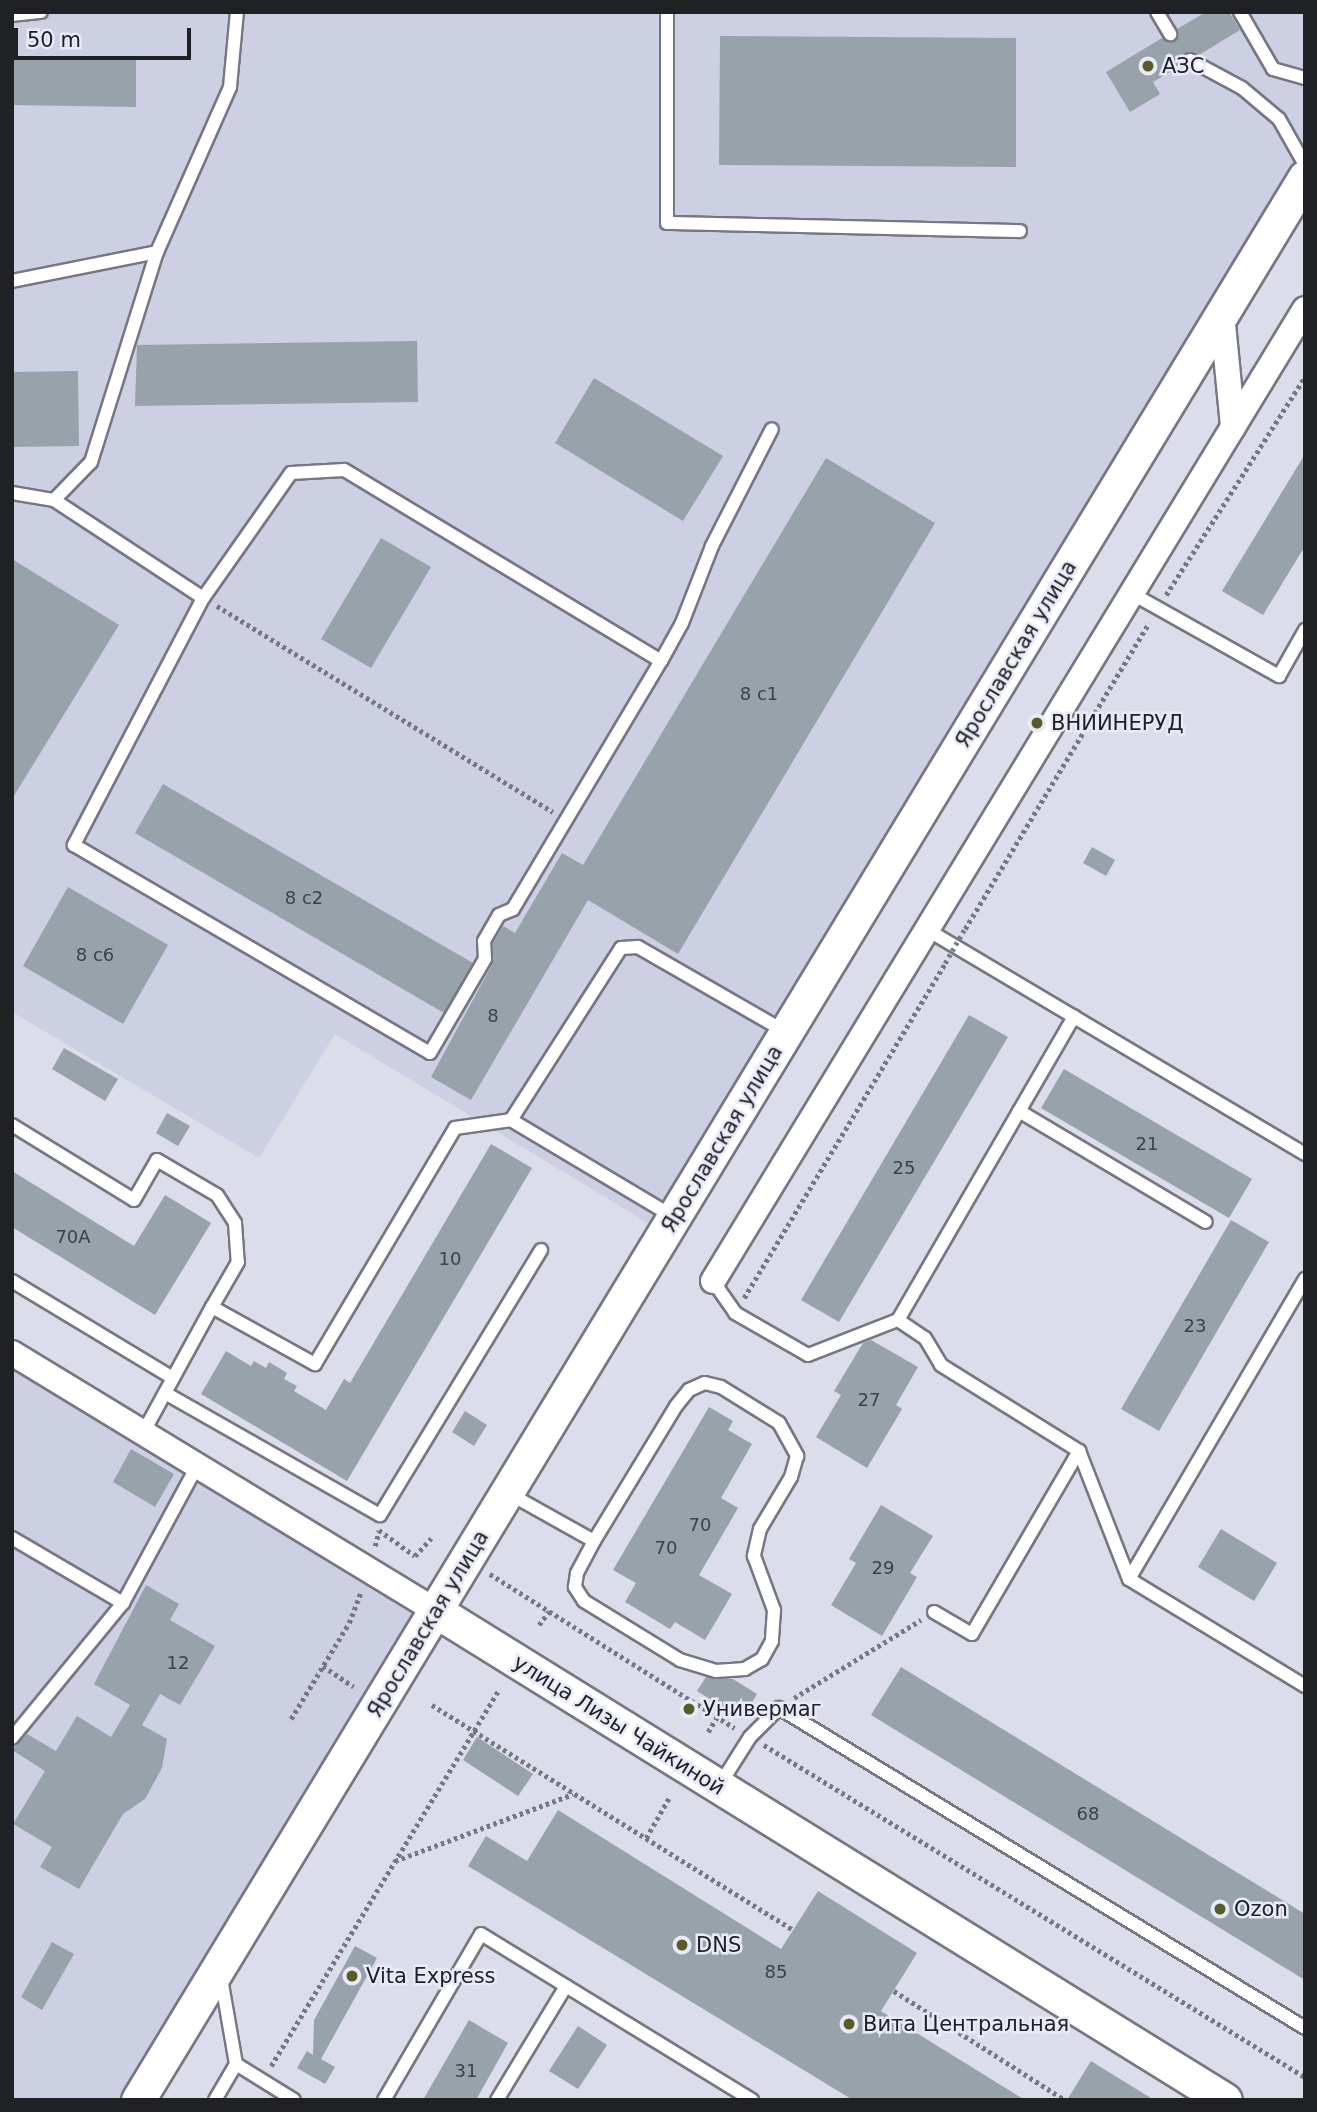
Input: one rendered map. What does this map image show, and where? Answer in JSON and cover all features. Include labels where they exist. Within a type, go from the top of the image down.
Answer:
[{"type":"main road","name":"Ярославская улица","points":[[138,2100],[1305,177]]},
{"type":"main road","name":"улица Лизы Чайкиной","points":[[436,1611],[1225,2100]]},
{"type":"street","points":[[713,1281],[1305,309]]},
{"type":"street","points":[[1222,314],[1233,427]]},
{"type":"street","name":"улица Лизы Чайкиной","points":[[12,1353],[436,1611]]},
{"type":"lane","points":[[12,15],[41,12]]},
{"type":"lane","points":[[54,500],[91,462],[158,252],[230,87],[237,12]]},
{"type":"lane","points":[[667,12],[667,223],[1020,231]]},
{"type":"lane","points":[[1157,12],[1170,34]]},
{"type":"lane","points":[[1240,12],[1273,69],[1305,78]]},
{"type":"lane","points":[[1190,60],[1242,88],[1279,119],[1305,165]]},
{"type":"lane","points":[[12,281],[158,252]]},
{"type":"lane","points":[[661,661],[344,470],[291,472],[203,597],[74,845],[430,1053],[485,959],[484,941],[499,915],[513,909],[568,822],[661,661],[682,624],[712,546],[772,429]]},
{"type":"lane","points":[[12,493],[54,500],[203,597]]},
{"type":"lane","points":[[1131,593],[1279,676],[1305,630]]},
{"type":"lane","points":[[926,929],[1305,1154]]},
{"type":"lane","points":[[512,1120],[621,948],[638,947],[786,1032]]},
{"type":"lane","points":[[713,1281],[735,1313],[808,1355],[898,1320],[1073,1016]]},
{"type":"lane","points":[[1019,1111],[1206,1222]]},
{"type":"lane","points":[[212,1307],[315,1364],[454,1128],[512,1120],[674,1217]]},
{"type":"lane","points":[[12,1125],[135,1200],[157,1160],[217,1195],[235,1223],[238,1262],[143,1433]]},
{"type":"lane","points":[[165,1393],[380,1515],[541,1250]]},
{"type":"lane","points":[[1129,1579],[1305,1279]]},
{"type":"lane","points":[[12,1281],[173,1378]]},
{"type":"lane","points":[[898,1320],[925,1338],[941,1365],[1079,1451],[1129,1579],[1305,1686]]},
{"type":"lane","points":[[705,1384],[721,1387],[779,1423],[791,1438],[797,1456],[792,1477],[760,1529],[754,1556],[774,1609],[772,1641],[762,1658],[745,1669],[716,1671],[680,1660],[584,1601],[575,1587],[577,1573],[594,1541],[690,1390],[705,1384]]},
{"type":"lane","points":[[934,1612],[972,1634],[1079,1451]]},
{"type":"lane","points":[[12,1738],[123,1603],[197,1466]]},
{"type":"lane","points":[[508,1493],[594,1541]]},
{"type":"lane","points":[[12,1538],[123,1603]]},
{"type":"lane","points":[[719,1787],[750,1737],[779,1708],[1305,2028]]},
{"type":"lane","points":[[384,2100],[481,1934],[752,2100]]},
{"type":"lane","points":[[215,2100],[236,2064],[219,1967]]},
{"type":"lane","points":[[497,2100],[566,1986]]},
{"type":"lane","points":[[236,2064],[294,2100]]},
{"type":"path","points":[[735,1313],[1158,608],[1305,377]]},
{"type":"path","points":[[203,597],[568,822]]},
{"type":"path","points":[[291,1719],[349,1623],[379,1531],[415,1556],[430,1538]]},
{"type":"path","points":[[490,1574],[717,1717],[1305,2077]]},
{"type":"path","points":[[539,1625],[549,1611]]},
{"type":"path","points":[[779,1708],[934,1612]]},
{"type":"path","points":[[322,1666],[354,1687]]},
{"type":"path","points":[[262,2081],[499,1690]]},
{"type":"path","points":[[432,1705],[794,1930]]},
{"type":"path","points":[[708,1732],[717,1717]]},
{"type":"path","points":[[396,1861],[574,1794]]},
{"type":"path","points":[[646,1838],[669,1798]]},
{"type":"path","points":[[894,1991],[1065,2100]]},
{"type":"shaded area","points":[[12,12],[1305,12],[1305,160],[656,1228],[335,1034],[259,1158],[12,1012]]},
{"type":"shaded area","points":[[12,1370],[423,1613],[124,2100],[12,2100]]},
{"type":"building","name":"АЗС","points":[[1206,12],[1229,12],[1240,30],[1199,55],[1185,53],[1183,64],[1153,82],[1160,94],[1130,112],[1106,72],[1162,38],[1174,42],[1177,29]]},
{"type":"building","points":[[720,36],[1016,38],[1016,167],[719,165]]},
{"type":"building","points":[[12,57],[136,59],[136,107],[12,105]]},
{"type":"building","points":[[417,341],[418,402],[135,406],[137,345]]},
{"type":"building","points":[[78,371],[79,446],[12,447],[12,372]]},
{"type":"building","points":[[594,378],[723,456],[683,521],[555,443]]},
{"type":"building","points":[[1305,454],[1305,546],[1263,615],[1222,591]]},
{"type":"building","points":[[826,458],[935,523],[678,954],[588,900],[471,1100],[431,1077],[493,963],[493,943],[503,926],[515,933],[562,853],[583,865]]},
{"type":"building","points":[[381,538],[431,567],[371,668],[321,639]]},
{"type":"building","points":[[12,559],[119,625],[12,799]]},
{"type":"building","points":[[163,784],[473,963],[444,1013],[135,833]]},
{"type":"building","points":[[1092,847],[1115,860],[1106,876],[1083,863]]},
{"type":"building","points":[[68,887],[168,945],[123,1024],[23,966]]},
{"type":"building","points":[[969,1015],[1008,1037],[839,1322],[801,1300]]},
{"type":"building","points":[[64,1048],[118,1079],[105,1101],[52,1069]]},
{"type":"building","points":[[1064,1069],[1252,1179],[1229,1218],[1041,1108]]},
{"type":"building","points":[[167,1113],[190,1126],[178,1146],[156,1133]]},
{"type":"building","points":[[491,1144],[532,1168],[347,1481],[201,1394],[226,1351],[251,1366],[254,1361],[266,1368],[269,1362],[287,1373],[284,1379],[297,1386],[294,1391],[326,1410],[344,1379],[350,1383]]},
{"type":"building","points":[[12,1171],[134,1246],[165,1195],[211,1223],[155,1315],[12,1227]]},
{"type":"building","points":[[1231,1220],[1269,1242],[1159,1431],[1121,1409]]},
{"type":"building","points":[[871,1340],[918,1367],[896,1405],[902,1409],[867,1468],[816,1437],[841,1395],[834,1391],[863,1343]]},
{"type":"building","points":[[709,1407],[733,1421],[728,1430],[752,1444],[721,1498],[738,1508],[699,1575],[732,1594],[705,1640],[675,1622],[670,1629],[625,1602],[636,1583],[613,1570]]},
{"type":"building","points":[[465,1411],[487,1425],[474,1446],[452,1432]]},
{"type":"building","points":[[131,1449],[174,1474],[155,1507],[113,1482]]},
{"type":"building","points":[[881,1505],[933,1536],[910,1573],[917,1577],[882,1636],[831,1605],[856,1563],[849,1559]]},
{"type":"building","points":[[1221,1529],[1277,1563],[1254,1601],[1198,1567]]},
{"type":"building","points":[[146,1585],[179,1604],[170,1620],[215,1646],[180,1705],[160,1694],[142,1725],[167,1739],[162,1768],[145,1799],[123,1814],[79,1889],[40,1867],[52,1847],[13,1824],[45,1771],[12,1750],[27,1734],[56,1751],[77,1716],[111,1737],[130,1705],[94,1684]]},
{"type":"building","points":[[901,1667],[1305,1914],[1305,1980],[871,1715]]},
{"type":"building","points":[[706,1677],[733,1679],[757,1694],[742,1719],[697,1691]]},
{"type":"building","points":[[477,1737],[533,1774],[518,1796],[463,1760]]},
{"type":"building","points":[[558,1810],[781,1949],[818,1891],[917,1953],[881,2011],[1025,2100],[853,2100],[468,1866],[486,1836],[527,1861]]},
{"type":"building","points":[[52,1942],[74,1954],[42,2010],[21,1997]]},
{"type":"building","points":[[355,1946],[377,1958],[321,2059],[335,2067],[325,2084],[297,2068],[307,2051],[313,2055],[314,2020]]},
{"type":"building","points":[[469,2020],[508,2043],[476,2100],[423,2100]]},
{"type":"building","points":[[578,2026],[607,2045],[578,2089],[549,2071]]},
{"type":"building","points":[[1091,2061],[1154,2100],[1067,2100]]},
{"type":"place","name":"АЗС","points":[[1148,66]]},
{"type":"place","name":"ВНИИНЕРУД","points":[[1037,723]]},
{"type":"place","name":"Универмаг","points":[[689,1709]]},
{"type":"place","name":"Ozon","points":[[1220,1909]]},
{"type":"place","name":"DNS","points":[[682,1945]]},
{"type":"place","name":"Vita Express","points":[[352,1976]]},
{"type":"place","name":"Вита Центральная","points":[[849,2024]]}]
